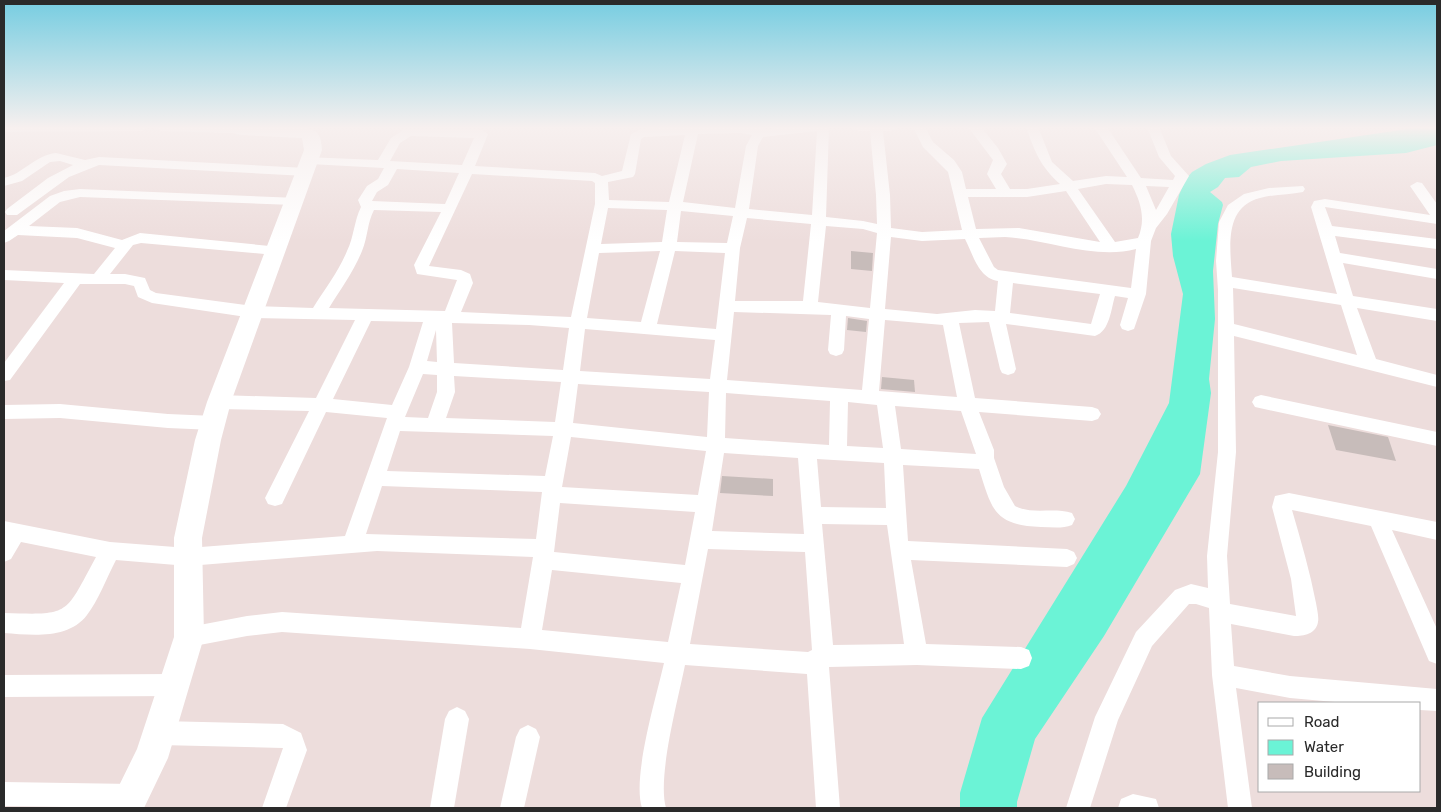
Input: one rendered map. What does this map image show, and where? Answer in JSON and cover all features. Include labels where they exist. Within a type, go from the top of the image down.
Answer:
[{"type":"street","points":[[4,182],[15,179],[36,165]]},
{"type":"street","points":[[8,212],[82,165]]},
{"type":"street","points":[[259,165],[387,165],[595,177],[601,180],[628,174],[630,165]]},
{"type":"street","points":[[368,207],[364,200],[372,189],[383,182],[387,165]]},
{"type":"street","points":[[353,542],[417,367],[442,318],[465,283],[465,278],[461,275],[422,270],[421,268],[469,165]]},
{"type":"street","points":[[648,328],[669,246],[675,206],[684,165]]},
{"type":"street","points":[[654,808],[651,798],[659,737],[678,654],[716,445],[718,386],[732,248],[741,213],[749,165]]},
{"type":"street","points":[[810,307],[819,220],[821,165]]},
{"type":"street","points":[[880,165],[884,232],[878,314],[877,398],[893,456],[899,550],[917,654]]},
{"type":"street","points":[[950,165],[955,172],[970,234],[988,270],[994,275],[1138,294]]},
{"type":"street","points":[[999,165],[995,169],[994,174],[1006,194]]},
{"type":"street","points":[[1049,165],[1069,186],[1111,247]]},
{"type":"street","points":[[1125,165],[1136,181],[1148,209],[1140,284],[1128,325]]},
{"type":"street","points":[[602,204],[675,206],[819,220],[863,225],[884,232],[919,236],[1019,233],[1087,245],[1111,247],[1133,245],[1146,234],[1179,184],[1182,176],[1173,165]]},
{"type":"street","points":[[4,794],[130,802],[160,733],[188,637],[188,538],[208,440],[275,250],[308,166]]},
{"type":"street","points":[[530,639],[578,322],[602,204],[603,185],[601,180]]},
{"type":"street","points":[[960,193],[1006,194],[1043,192],[1106,180],[1179,184]]},
{"type":"street","points":[[1417,186],[1437,214]]},
{"type":"street","points":[[1240,808],[1223,675],[1218,556],[1226,452],[1225,231],[1228,216],[1235,205],[1247,198],[1298,189]]},
{"type":"street","points":[[4,238],[64,195],[80,193],[293,201]]},
{"type":"street","points":[[1369,364],[1347,302],[1328,230],[1318,207],[1319,204],[1325,203],[1437,220]]},
{"type":"street","points":[[318,313],[354,253],[361,235],[363,217],[368,207],[375,205],[450,208]]},
{"type":"street","points":[[8,212],[34,215]]},
{"type":"street","points":[[16,230],[77,233],[126,246]]},
{"type":"street","points":[[1328,230],[1437,244]]},
{"type":"street","points":[[98,279],[126,246],[133,240],[140,238],[275,250]]},
{"type":"street","points":[[592,249],[669,246],[732,248]]},
{"type":"street","points":[[1334,257],[1437,274]]},
{"type":"street","points":[[4,275],[136,281],[142,285],[144,293],[152,298],[253,312],[578,322],[724,335]]},
{"type":"street","points":[[1006,277],[999,318],[1008,369]]},
{"type":"street","points":[[6,368],[76,279]]},
{"type":"street","points":[[1224,282],[1437,316]]},
{"type":"street","points":[[727,306],[810,307],[950,320],[975,316],[1095,330],[1098,327],[1109,291]]},
{"type":"street","points":[[836,350],[840,309]]},
{"type":"street","points":[[275,498],[365,316]]},
{"type":"street","points":[[435,425],[444,402],[446,369],[442,318]]},
{"type":"street","points":[[950,320],[967,404],[985,450],[985,458],[1003,506],[1008,513],[1016,516],[1065,519]]},
{"type":"street","points":[[1226,328],[1437,381]]},
{"type":"street","points":[[417,367],[718,386],[1092,414]]},
{"type":"street","points":[[838,453],[839,395]]},
{"type":"street","points":[[1261,402],[1436,442]]},
{"type":"street","points":[[4,412],[60,410],[168,421],[216,413],[322,405],[435,425],[563,429],[716,445],[978,462],[985,458]]},
{"type":"street","points":[[807,451],[828,808]]},
{"type":"street","points":[[376,478],[517,484],[706,504]]},
{"type":"street","points":[[1078,808],[1107,717],[1144,639],[1182,597],[1189,593],[1196,594],[1220,607],[1294,626],[1303,626],[1308,621],[1301,579],[1282,502],[1377,518],[1437,531]]},
{"type":"street","points":[[811,515],[896,518]]},
{"type":"street","points":[[1377,518],[1437,653]]},
{"type":"street","points":[[4,553],[10,532],[110,551],[188,556],[353,542],[544,554],[693,575]]},
{"type":"street","points":[[700,540],[813,542]]},
{"type":"street","points":[[899,550],[1067,558]]},
{"type":"street","points":[[4,623],[52,625],[64,622],[73,616],[80,608],[110,551]]},
{"type":"street","points":[[188,637],[247,626],[282,622],[530,639],[678,654],[800,663],[820,658],[917,654],[1021,658]]},
{"type":"street","points":[[1223,675],[1290,687],[1437,700]]},
{"type":"street","points":[[4,686],[174,685]]},
{"type":"street","points":[[442,808],[458,719]]},
{"type":"street","points":[[160,733],[283,736],[294,741],[296,750],[274,808]]},
{"type":"street","points":[[512,808],[528,738]]},
{"type":"street","points":[[1130,808],[1133,806],[1147,808]]},
{"type":"water","points":[[1204,165],[1262,165],[1251,167],[1239,177],[1225,178],[1218,187],[1210,192],[1223,205],[1218,224],[1213,271],[1215,319],[1209,379],[1211,393],[1200,474],[1104,636],[1035,739],[1017,802],[1017,808],[960,808],[960,793],[982,718],[1126,486],[1169,403],[1183,294],[1173,256],[1171,234],[1179,195],[1186,179],[1192,172]]},
{"type":"building","points":[[851,251],[873,253],[872,271],[851,269]]},
{"type":"building","points":[[848,318],[867,321],[866,332],[847,330]]},
{"type":"building","points":[[882,377],[914,380],[915,392],[881,389]]},
{"type":"building","points":[[1328,425],[1388,437],[1396,461],[1336,450]]},
{"type":"building","points":[[722,476],[773,479],[773,496],[720,493]]}]
